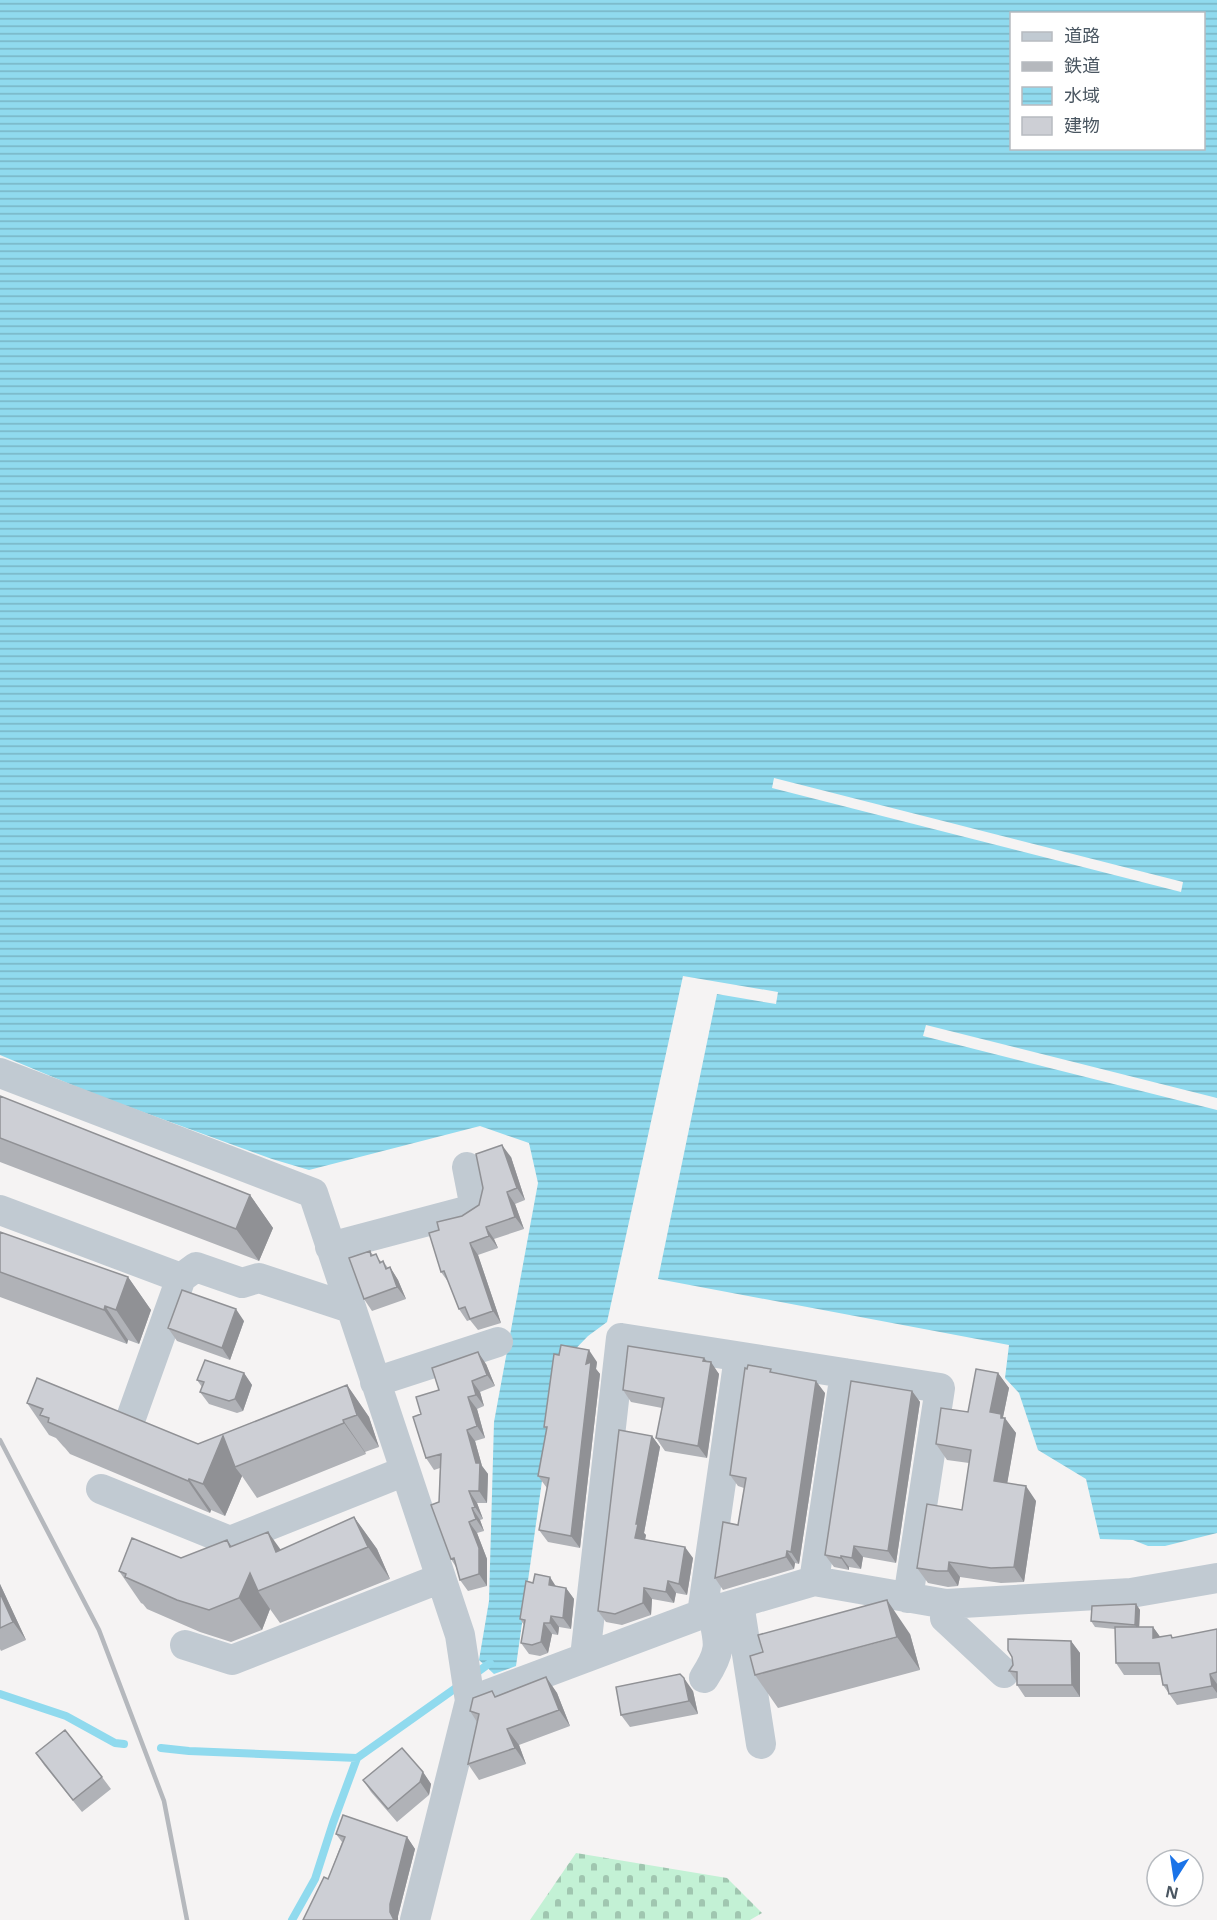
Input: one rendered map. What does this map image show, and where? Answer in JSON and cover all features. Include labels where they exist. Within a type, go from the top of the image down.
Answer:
[{"type":"street","points":[[0,1073],[313,1193],[350,1308],[367,1382],[405,1471],[460,1635],[464,1662],[469,1700],[416,1920]]},
{"type":"street","points":[[330,1247],[466,1211],[474,1203],[467,1167]]},
{"type":"street","points":[[0,1210],[181,1278]]},
{"type":"street","points":[[132,1415],[181,1278],[196,1267],[242,1283],[259,1278],[350,1308]]},
{"type":"street","points":[[585,1657],[621,1338],[940,1388],[908,1598]]},
{"type":"street","points":[[367,1382],[498,1342]]},
{"type":"street","points":[[704,1678],[716,1661],[719,1646],[718,1609],[739,1357]]},
{"type":"street","points":[[814,1581],[845,1373]]},
{"type":"street","points":[[101,1489],[230,1541],[405,1471]]},
{"type":"street","points":[[185,1645],[232,1660],[441,1578]]},
{"type":"street","points":[[469,1700],[718,1609],[814,1581],[946,1604],[1131,1593],[1217,1578]]},
{"type":"street","points":[[946,1604],[945,1618],[1004,1673]]},
{"type":"street","points":[[718,1609],[761,1744]]},
{"type":"green space","points":[[576,1853],[727,1878],[762,1913],[750,1920],[530,1920]]},
{"type":"water","points":[[0,0],[1217,0],[1217,1098],[926,1025],[923,1036],[1217,1110],[1217,1533],[1165,1546],[1148,1546],[1133,1540],[1100,1539],[1086,1479],[1038,1450],[1019,1393],[1005,1378],[1009,1345],[658,1279],[717,994],[776,1004],[778,992],[683,976],[607,1322],[588,1336],[558,1367],[516,1666],[494,1674],[479,1660],[489,1601],[494,1422],[538,1183],[529,1143],[480,1126],[309,1170],[272,1159],[96,1095],[0,1055]]},
{"type":"pier","points":[[774,778],[1183,882],[1181,892],[772,788]]},
{"type":"building","points":[[0,1096],[250,1195],[236,1229],[0,1138]]},
{"type":"building","points":[[502,1145],[517,1188],[507,1192],[515,1217],[486,1227],[489,1236],[470,1243],[493,1311],[470,1319],[465,1307],[459,1309],[444,1271],[441,1272],[429,1233],[439,1230],[437,1222],[462,1216],[479,1205],[483,1188],[476,1154]]},
{"type":"building","points":[[0,1232],[128,1277],[116,1310],[105,1306],[104,1310],[0,1272]]},
{"type":"building","points":[[370,1251],[371,1256],[376,1254],[380,1263],[383,1261],[386,1269],[390,1267],[397,1287],[364,1299],[349,1258]]},
{"type":"building","points":[[182,1290],[236,1309],[222,1348],[168,1328]]},
{"type":"building","points":[[561,1345],[589,1350],[586,1364],[591,1362],[571,1536],[539,1530],[549,1478],[538,1476],[547,1427],[544,1427],[554,1354],[559,1355]]},
{"type":"building","points":[[628,1346],[704,1358],[703,1361],[711,1362],[698,1446],[656,1438],[664,1398],[623,1390]]},
{"type":"building","points":[[478,1352],[487,1375],[472,1381],[476,1395],[468,1397],[477,1426],[467,1430],[476,1463],[480,1463],[479,1491],[469,1491],[475,1507],[472,1508],[476,1519],[469,1522],[479,1548],[479,1574],[460,1580],[454,1558],[451,1559],[431,1505],[439,1502],[441,1454],[426,1458],[413,1417],[421,1414],[416,1397],[439,1390],[432,1368]]},
{"type":"building","points":[[205,1360],[244,1373],[235,1399],[229,1401],[200,1392],[204,1382],[197,1380]]},
{"type":"building","points":[[748,1365],[816,1381],[791,1552],[787,1551],[786,1557],[715,1578],[723,1522],[738,1525],[746,1478],[730,1475],[745,1368],[747,1369]]},
{"type":"building","points":[[976,1369],[998,1373],[990,1412],[1001,1414],[1001,1418],[1005,1418],[994,1481],[1026,1486],[1014,1567],[991,1568],[949,1562],[948,1571],[917,1568],[927,1504],[962,1510],[971,1450],[936,1444],[941,1408],[968,1412]]},
{"type":"building","points":[[37,1378],[198,1444],[347,1385],[357,1415],[343,1420],[344,1423],[235,1467],[223,1436],[203,1484],[189,1479],[188,1481],[48,1422],[49,1418],[40,1415],[43,1409],[27,1403]]},
{"type":"building","points":[[851,1381],[912,1391],[888,1551],[854,1546],[852,1558],[841,1556],[841,1558],[825,1555]]},
{"type":"building","points":[[619,1430],[652,1436],[635,1538],[685,1547],[679,1584],[668,1581],[666,1592],[644,1588],[643,1603],[615,1614],[598,1611]]},
{"type":"building","points":[[354,1517],[368,1547],[258,1591],[250,1573],[239,1598],[209,1610],[177,1600],[125,1577],[126,1574],[119,1571],[132,1538],[181,1558],[227,1540],[230,1547],[268,1532],[276,1552]]},
{"type":"building","points":[[535,1574],[550,1577],[549,1585],[566,1588],[563,1618],[551,1616],[550,1623],[544,1623],[541,1642],[532,1645],[521,1643],[525,1620],[520,1619],[526,1581],[533,1583]]},
{"type":"building","points":[[0,1593],[13,1622],[0,1628]]},
{"type":"building","points":[[887,1600],[897,1637],[755,1675],[750,1656],[763,1652],[758,1635]]},
{"type":"building","points":[[1136,1604],[1135,1625],[1091,1621],[1092,1606]]},
{"type":"building","points":[[1115,1627],[1153,1627],[1153,1638],[1171,1635],[1172,1638],[1217,1629],[1217,1672],[1210,1674],[1212,1686],[1169,1694],[1167,1685],[1163,1685],[1159,1663],[1116,1663]]},
{"type":"building","points":[[1008,1639],[1071,1641],[1072,1685],[1017,1685],[1017,1672],[1009,1671],[1013,1665],[1008,1650]]},
{"type":"building","points":[[680,1674],[684,1678],[689,1701],[621,1715],[616,1687]]},
{"type":"building","points":[[546,1677],[559,1710],[507,1729],[515,1748],[468,1764],[479,1714],[470,1711],[473,1698],[492,1691],[495,1697]]},
{"type":"building","points":[[65,1730],[102,1777],[73,1800],[36,1753]]},
{"type":"building","points":[[402,1748],[423,1772],[420,1782],[388,1809],[363,1780]]},
{"type":"building","points":[[343,1815],[407,1837],[390,1904],[390,1912],[394,1920],[303,1920],[324,1877],[328,1879],[345,1837],[336,1834]]},
{"type":"waterway","points":[[472,1676],[490,1663]]},
{"type":"waterway","points":[[292,1920],[315,1879],[357,1758],[460,1685]]},
{"type":"waterway","points":[[0,1694],[66,1716],[115,1743],[124,1744]]},
{"type":"waterway","points":[[161,1748],[357,1758]]},
{"type":"railway","points":[[0,1440],[99,1630],[164,1801],[187,1920]]}]
